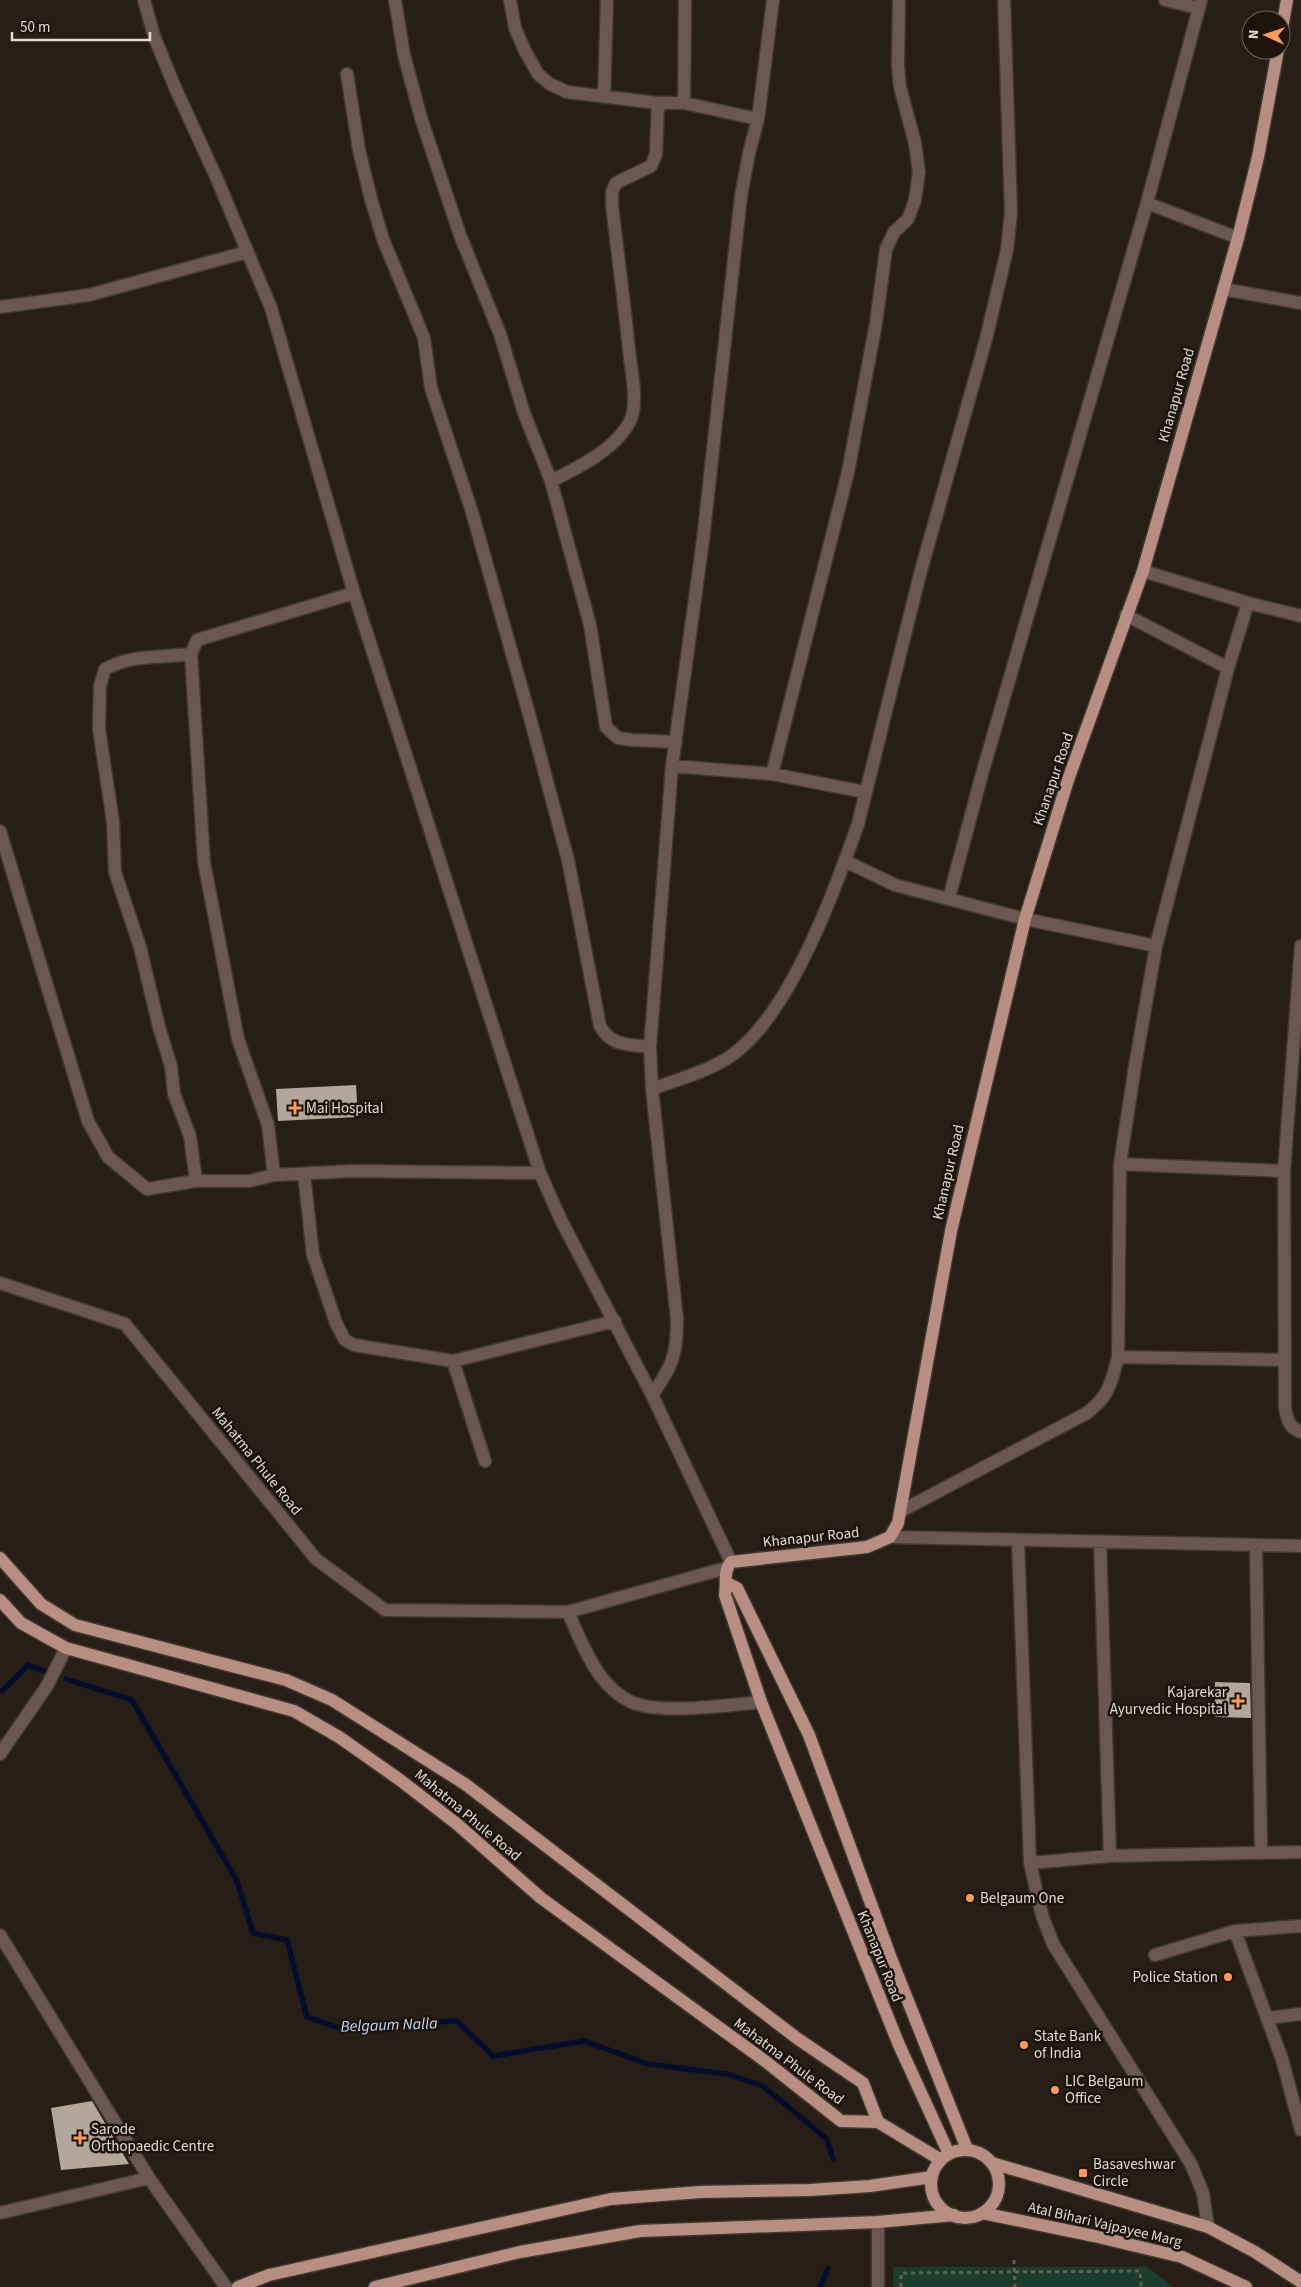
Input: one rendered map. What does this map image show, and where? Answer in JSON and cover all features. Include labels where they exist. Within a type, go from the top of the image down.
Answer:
[{"type":"main road","name":"Khanapur Road","points":[[945,2157],[761,1702],[725,1595],[727,1583],[725,1576],[728,1565],[868,1548],[890,1537],[898,1523],[951,1231],[1025,919],[1068,780],[1100,694],[1142,570],[1238,238],[1258,157],[1276,60]]},
{"type":"main road","name":"Mahatma Phule Road","points":[[0,1558],[41,1604],[75,1625],[286,1680],[332,1700],[465,1784],[798,2040],[863,2083],[878,2122],[841,2121],[765,2061],[541,1898],[457,1824],[400,1780],[339,1737],[294,1710],[66,1648],[21,1623],[0,1600]]},
{"type":"main road","points":[[727,1583],[737,1588],[809,1735],[892,1961],[967,2150]]},
{"type":"main road","points":[[878,2122],[945,2157]]},
{"type":"main road","points":[[375,2287],[520,2252],[640,2231],[878,2222],[954,2216],[964,2217],[982,2213],[996,2200],[999,2180],[992,2163],[977,2152],[967,2150],[945,2157],[932,2177],[932,2186],[939,2204],[954,2216]]},
{"type":"main road","name":"Atal Bihari Vajpayee Marg","points":[[992,2163],[1208,2227],[1256,2252],[1300,2284]]},
{"type":"main road","points":[[238,2287],[269,2275],[611,2199],[700,2192],[827,2189],[870,2186],[932,2177]]},
{"type":"main road","name":"Atal Bihari Vajpayee Marg","points":[[982,2213],[1094,2236],[1182,2257],[1246,2287]]},
{"type":"street","points":[[144,0],[154,36],[174,85],[217,179],[271,308],[354,593],[540,1173],[561,1220],[652,1395],[728,1565]]},
{"type":"street","points":[[395,0],[404,55],[421,118],[460,235],[500,334],[524,413],[551,481],[590,625],[606,727],[618,738],[676,742]]},
{"type":"street","points":[[510,0],[515,28],[525,51],[538,74],[550,84],[567,92],[658,103],[684,103],[758,119]]},
{"type":"street","points":[[604,97],[607,0]]},
{"type":"street","points":[[684,103],[685,0]]},
{"type":"street","points":[[652,1395],[667,1373],[677,1347],[678,1319],[652,1089],[650,1047],[672,766],[703,540],[741,196],[758,119],[773,0]]},
{"type":"street","points":[[772,774],[848,472],[876,323],[886,249],[894,232],[908,219],[915,200],[919,172],[915,143],[900,87],[898,66],[899,0]]},
{"type":"street","points":[[652,1089],[722,1060],[741,1049],[770,1016],[803,958],[845,861],[858,824],[920,574],[991,320],[1007,250],[1012,212],[1004,0]]},
{"type":"street","points":[[949,898],[982,774],[1147,203],[1200,4],[1165,0]]},
{"type":"street","points":[[347,74],[359,150],[371,199],[383,239],[424,338],[431,388],[472,512],[539,750],[568,860],[600,1026],[606,1037],[616,1043],[650,1047]]},
{"type":"street","points":[[551,481],[590,462],[615,439],[631,418],[634,389],[612,206],[612,192],[616,183],[651,166],[656,154],[658,103]]},
{"type":"street","points":[[1147,203],[1202,226],[1238,238]]},
{"type":"street","points":[[0,307],[89,295],[247,252]]},
{"type":"street","points":[[1223,289],[1301,303]]},
{"type":"street","points":[[1142,570],[1248,603],[1301,616]]},
{"type":"street","points":[[274,1175],[268,1125],[238,1039],[204,862],[192,654],[197,640],[354,593]]},
{"type":"street","points":[[901,1511],[1087,1413],[1101,1402],[1110,1388],[1118,1357],[1120,1164],[1134,1066],[1156,946],[1228,668],[1248,603]]},
{"type":"street","points":[[1126,615],[1228,668]]},
{"type":"street","points":[[192,654],[118,662],[105,669],[100,686],[99,729],[113,822],[116,872],[140,947],[159,1027],[171,1066],[174,1094],[190,1136],[196,1181]]},
{"type":"street","points":[[672,766],[772,774],[865,792]]},
{"type":"street","points":[[0,832],[5,866],[88,1121],[108,1157],[147,1190],[196,1181],[248,1181],[274,1175],[353,1171],[540,1173]]},
{"type":"street","points":[[845,861],[895,885],[1025,919],[1156,946]]},
{"type":"street","points":[[1301,946],[1284,1171],[1284,1360],[1288,1420],[1294,1429],[1301,1432]]},
{"type":"street","points":[[1120,1164],[1284,1171]]},
{"type":"street","points":[[304,1174],[314,1255],[336,1324],[345,1340],[354,1345],[453,1361],[615,1321]]},
{"type":"street","name":"Mahatma Phule Road","points":[[0,1283],[125,1324],[316,1559],[385,1610],[568,1612],[728,1565]]},
{"type":"street","points":[[1118,1357],[1284,1360]]},
{"type":"street","points":[[453,1361],[485,1461]]},
{"type":"street","points":[[890,1537],[1301,1546]]},
{"type":"street","points":[[1018,1541],[1030,1863],[1042,1915],[1053,1944],[1191,2164],[1203,2192],[1208,2227]]},
{"type":"street","points":[[1100,1542],[1110,1856]]},
{"type":"street","points":[[1256,1546],[1261,1852]]},
{"type":"street","points":[[568,1612],[600,1676],[616,1692],[632,1702],[654,1708],[708,1707],[761,1702]]},
{"type":"street","points":[[0,1754],[47,1686],[66,1648]]},
{"type":"street","points":[[1030,1863],[1110,1856],[1301,1852]]},
{"type":"street","points":[[1155,1955],[1235,1932],[1301,1926]]},
{"type":"street","points":[[1235,1932],[1282,2059],[1301,2130]]},
{"type":"street","points":[[0,1935],[149,2178],[226,2287]]},
{"type":"street","points":[[1268,2018],[1301,2014]]},
{"type":"street","points":[[0,2213],[149,2178]]},
{"type":"street","points":[[878,2222],[878,2287]]},
{"type":"path","points":[[1014,2260],[1015,2287]]},
{"type":"path","points":[[901,2287],[901,2273],[1140,2271],[1141,2287]]},
{"type":"green space","points":[[893,2267],[1147,2267],[1173,2287],[893,2287]]},
{"type":"building","points":[[356,1085],[358,1117],[278,1121],[276,1089]]},
{"type":"building","points":[[1215,1682],[1250,1683],[1251,1718],[1215,1717]]},
{"type":"building","points":[[92,2101],[129,2164],[61,2170],[51,2108]]},
{"type":"waterway","name":"Belgaum Nalla","points":[[0,1690],[2,1691],[28,1665],[43,1671]]},
{"type":"waterway","name":"Belgaum Nalla","points":[[66,1679],[132,1700],[237,1881],[253,1933],[287,1940],[307,2017],[339,2028],[457,2021],[493,2056],[584,2041],[648,2064],[727,2074],[763,2086],[827,2139],[833,2159]]},
{"type":"waterway","name":"Belgaum Nalla","points":[[820,2287],[828,2268]]},
{"type":"place","name":"Mai Hospital","points":[[295,1108]]},
{"type":"place","name":"Kajarekar Ayurvedic Hospital","points":[[1238,1701]]},
{"type":"place","name":"Belgaum One","points":[[970,1898]]},
{"type":"place","name":"Police Station","points":[[1228,1977]]},
{"type":"place","name":"State Bank of India","points":[[1024,2045]]},
{"type":"place","name":"LIC Belgaum Office","points":[[1055,2090]]},
{"type":"place","name":"Sarode Orthopaedic Centre","points":[[80,2138]]},
{"type":"place","name":"Basaveshwar Circle","points":[[1083,2173]]}]
